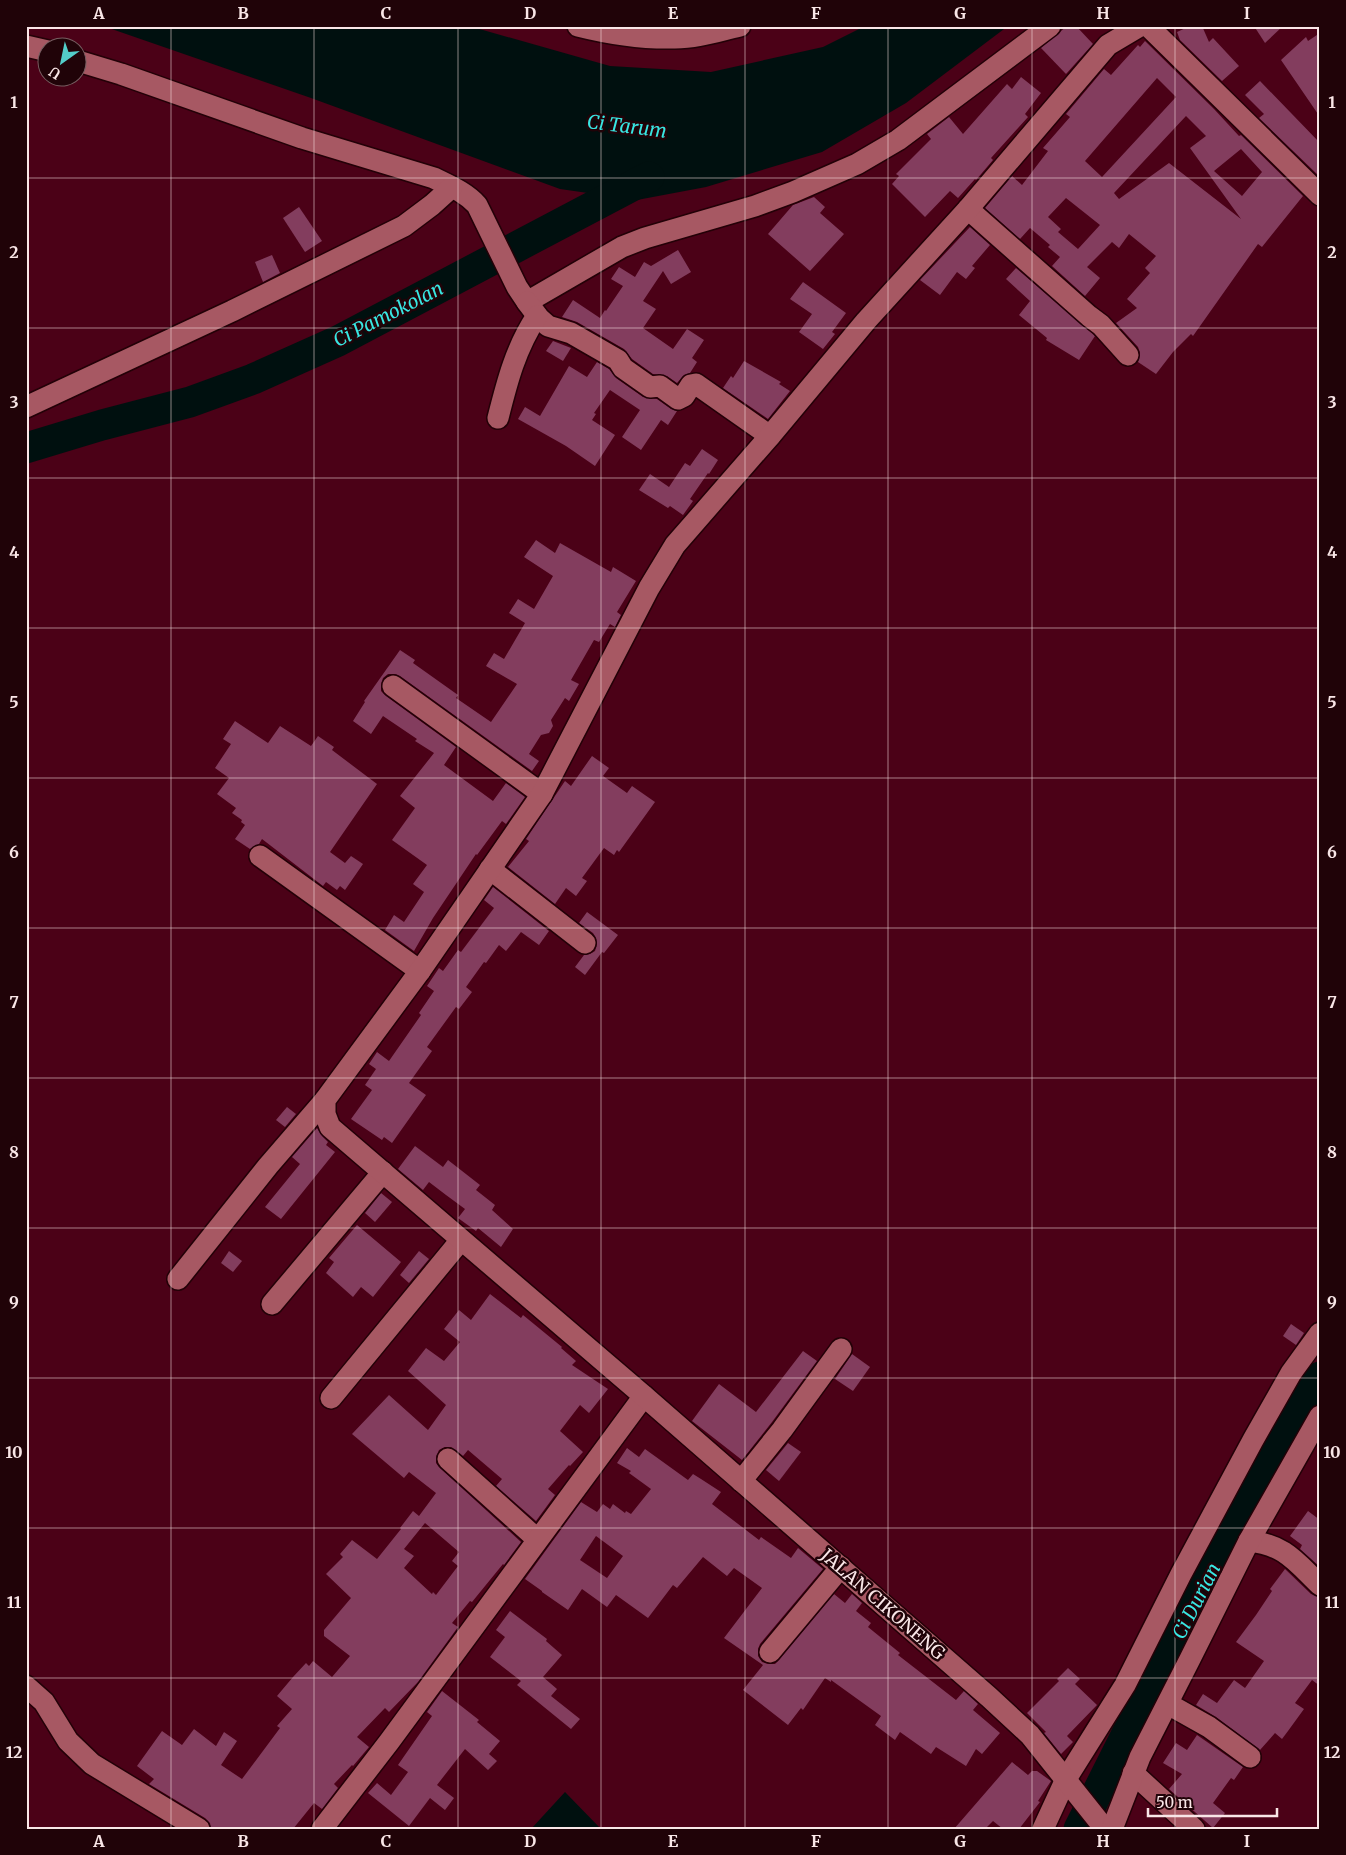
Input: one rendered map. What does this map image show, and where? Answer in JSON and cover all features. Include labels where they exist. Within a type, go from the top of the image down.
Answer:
[{"type":"street","points":[[578,26],[647,38],[675,38],[699,36],[740,26]]},
{"type":"street","points":[[498,418],[532,309],[622,248],[645,238],[755,206],[793,192],[857,164],[898,140],[1050,26]]},
{"type":"street","points":[[178,1279],[268,1166],[325,1100],[420,971],[542,794],[649,588],[675,545],[770,436],[866,321],[968,209],[1108,45],[1140,26]]},
{"type":"street","points":[[1148,26],[1320,195]]},
{"type":"street","points":[[88,64],[302,138],[434,178],[469,196],[477,205],[513,278],[532,309],[548,326],[571,334],[618,360],[623,368],[650,386],[660,386],[678,399],[684,396],[691,384],[696,384],[770,436]]},
{"type":"street","points":[[26,407],[232,311],[404,226],[452,187]]},
{"type":"street","points":[[968,209],[1088,316],[1101,325],[1128,355]]},
{"type":"street","points":[[393,686],[542,794]]},
{"type":"street","points":[[260,856],[420,971]]},
{"type":"street","points":[[490,869],[586,943]]},
{"type":"street","name":"JALAN CIKONENG","points":[[325,1100],[325,1114],[330,1127],[841,1567],[1030,1735],[1107,1828]]},
{"type":"street","points":[[272,1304],[382,1172]]},
{"type":"street","points":[[331,1398],[461,1240]]},
{"type":"street","points":[[1043,1829],[1125,1685],[1181,1574],[1253,1440],[1292,1373],[1320,1333]]},
{"type":"street","points":[[741,1482],[782,1430],[841,1349]]},
{"type":"street","points":[[322,1829],[395,1734],[644,1396]]},
{"type":"street","points":[[1107,1828],[1249,1541],[1320,1416]]},
{"type":"street","points":[[448,1459],[538,1538]]},
{"type":"street","points":[[1249,1541],[1280,1549],[1320,1585]]},
{"type":"street","points":[[770,1652],[841,1567]]},
{"type":"street","points":[[26,1686],[44,1702],[68,1742],[92,1764],[199,1829]]},
{"type":"street","points":[[1168,1704],[1209,1727],[1250,1757]]},
{"type":"street","points":[[1133,1773],[1194,1829]]},
{"type":"water","name":"Ci Tarum","points":[[103,26],[469,26],[610,66],[711,72],[823,47],[865,26],[1008,26],[906,103],[822,152],[706,187],[637,200],[560,189],[311,98]]},
{"type":"water","points":[[565,1792],[601,1829],[531,1829]]},
{"type":"building","points":[[1067,26],[1076,26],[1093,44],[1066,74],[1041,48]]},
{"type":"building","points":[[1190,26],[1202,26],[1209,42],[1213,38],[1239,66],[1222,81],[1180,40],[1177,32]]},
{"type":"building","points":[[1254,26],[1283,26],[1265,43]]},
{"type":"building","points":[[1320,33],[1320,117],[1281,60],[1306,37],[1308,41]]},
{"type":"building","points":[[1145,41],[1239,136],[1241,135],[1303,196],[1262,247],[1258,244],[1193,336],[1191,334],[1173,352],[1156,374],[1138,362],[1140,353],[1138,347],[1116,323],[1137,308],[1127,299],[1150,273],[1145,268],[1156,256],[1129,234],[1119,248],[1112,242],[1087,267],[1100,278],[1085,296],[1052,266],[1060,257],[1048,247],[1050,245],[1030,228],[1020,239],[985,208],[1012,176],[1022,185],[1048,151],[1043,148],[1070,117],[1066,114],[1104,69],[1111,75],[1138,45],[1140,47]],"holes":[[[1157,78],[1176,97],[1102,177],[1085,161]],[[1186,116],[1206,136],[1190,148],[1241,219],[1169,163],[1119,199],[1114,193]],[[1241,149],[1262,172],[1242,196],[1214,171]],[[1066,198],[1100,225],[1078,249],[1058,232],[1061,229],[1048,217]]]},
{"type":"building","points":[[1021,77],[1041,93],[1025,114],[1028,117],[991,158],[993,160],[976,180],[958,198],[950,191],[925,217],[892,184],[899,176],[896,174],[931,139],[927,134],[949,117],[963,134],[1007,84],[1012,89]]},
{"type":"building","points":[[1260,81],[1320,143],[1319,176],[1259,118],[1264,114],[1245,95]]},
{"type":"building","points":[[814,197],[825,207],[820,213],[844,234],[810,271],[768,234],[793,205]]},
{"type":"building","points":[[299,207],[322,241],[305,252],[283,218]]},
{"type":"building","points":[[970,227],[990,245],[972,266],[975,268],[966,279],[957,272],[940,295],[920,280]]},
{"type":"building","points":[[678,250],[691,272],[671,284],[663,271],[643,301],[656,309],[643,328],[673,349],[687,329],[704,340],[692,358],[697,362],[690,373],[684,375],[677,383],[667,376],[653,374],[632,359],[624,349],[577,322],[562,317],[573,300],[600,318],[623,286],[611,279],[619,267],[635,277],[644,262],[651,266]]},
{"type":"building","points":[[272,255],[280,273],[263,282],[255,262]]},
{"type":"building","points":[[1016,268],[1095,336],[1079,360],[1046,340],[1047,338],[1019,315],[1030,301],[1006,279]]},
{"type":"building","points":[[803,282],[846,313],[832,332],[835,334],[823,349],[799,332],[812,314],[790,299]]},
{"type":"building","points":[[553,341],[571,348],[563,361],[546,351]]},
{"type":"building","points":[[744,361],[781,382],[779,384],[790,391],[768,419],[723,388],[731,376],[733,378]]},
{"type":"building","points":[[597,362],[609,369],[616,378],[643,397],[657,399],[677,411],[668,425],[661,420],[641,450],[622,437],[640,410],[610,390],[594,413],[596,414],[592,420],[615,435],[595,466],[566,446],[518,419],[525,407],[540,416],[569,366],[587,377]]},
{"type":"building","points":[[702,449],[718,460],[690,499],[693,501],[683,515],[639,490],[650,474],[669,487],[685,463],[690,466]]},
{"type":"building","points":[[536,540],[555,553],[560,543],[611,572],[613,567],[636,581],[617,612],[621,615],[615,627],[610,624],[599,642],[594,640],[571,680],[579,684],[569,701],[565,698],[551,720],[553,726],[549,733],[541,735],[529,754],[539,761],[532,771],[400,676],[388,674],[383,678],[381,684],[381,691],[386,696],[456,747],[444,765],[493,801],[506,783],[525,797],[506,824],[502,821],[476,854],[433,918],[414,951],[385,930],[394,915],[404,922],[424,892],[413,884],[427,865],[392,840],[415,808],[400,796],[434,753],[383,716],[371,734],[353,721],[364,701],[400,650],[415,660],[413,663],[458,695],[456,698],[491,722],[517,684],[486,666],[494,653],[504,659],[525,623],[509,613],[518,599],[534,609],[553,576],[524,557]]},
{"type":"building","points":[[235,721],[268,743],[280,726],[311,746],[318,736],[334,747],[332,750],[377,784],[330,852],[345,863],[351,856],[363,864],[345,890],[340,886],[337,890],[326,882],[323,886],[262,839],[259,844],[250,849],[235,839],[245,825],[241,822],[242,820],[232,813],[236,808],[217,794],[229,778],[215,768],[231,744],[223,739]]},
{"type":"building","points":[[592,756],[609,768],[603,776],[627,793],[632,786],[655,802],[619,852],[617,850],[614,855],[604,848],[582,878],[587,881],[576,896],[566,888],[555,904],[508,867],[529,841],[526,839],[565,781],[571,786]]},
{"type":"building","points":[[493,887],[549,931],[539,945],[521,932],[506,951],[499,945],[486,963],[484,962],[466,987],[472,992],[459,1009],[456,1007],[427,1047],[432,1051],[409,1083],[426,1095],[392,1143],[384,1137],[382,1140],[351,1119],[372,1090],[365,1085],[376,1069],[369,1064],[377,1052],[389,1061],[421,1015],[419,1013],[434,991],[427,986],[439,968],[443,971],[458,950],[461,952],[494,908],[484,900]]},
{"type":"building","points":[[587,912],[618,935],[604,953],[602,952],[585,975],[575,967],[584,955],[595,951],[597,944],[593,933],[579,923]]},
{"type":"building","points":[[287,1107],[296,1114],[285,1127],[276,1120]]},
{"type":"building","points":[[317,1128],[328,1142],[326,1145],[335,1152],[281,1219],[265,1207],[300,1164],[292,1157]]},
{"type":"building","points":[[415,1146],[443,1167],[448,1160],[480,1185],[476,1190],[495,1205],[492,1210],[513,1229],[501,1247],[478,1228],[476,1231],[458,1218],[465,1209],[429,1182],[423,1190],[398,1169]]},
{"type":"building","points":[[381,1193],[392,1202],[375,1222],[365,1213]]},
{"type":"building","points":[[357,1225],[401,1262],[373,1297],[361,1287],[353,1297],[326,1273],[334,1262],[329,1258]]},
{"type":"building","points":[[229,1251],[242,1261],[233,1272],[221,1263]]},
{"type":"building","points":[[419,1251],[429,1259],[409,1283],[400,1275]]},
{"type":"building","points":[[490,1294],[521,1318],[523,1315],[576,1361],[572,1365],[608,1389],[589,1413],[580,1405],[560,1431],[583,1452],[548,1489],[555,1495],[536,1521],[496,1486],[502,1479],[468,1450],[463,1456],[451,1447],[439,1450],[436,1463],[440,1468],[521,1542],[504,1565],[452,1623],[458,1627],[418,1682],[389,1712],[385,1708],[357,1737],[369,1747],[334,1784],[338,1788],[322,1809],[314,1803],[293,1829],[211,1829],[210,1823],[205,1818],[149,1784],[154,1779],[137,1766],[162,1731],[182,1745],[194,1729],[216,1746],[224,1732],[237,1741],[221,1765],[242,1779],[280,1728],[277,1726],[292,1709],[277,1696],[293,1677],[306,1663],[309,1666],[313,1661],[332,1677],[350,1656],[324,1636],[324,1630],[351,1598],[326,1574],[343,1557],[340,1554],[352,1540],[377,1559],[413,1511],[419,1516],[436,1493],[409,1472],[404,1478],[352,1434],[389,1395],[428,1430],[446,1405],[408,1371],[426,1348],[444,1361],[460,1342],[444,1329],[459,1310],[471,1320]],"holes":[[[425,1523],[459,1552],[452,1561],[458,1566],[436,1595],[433,1592],[432,1594],[404,1568],[414,1556],[404,1549]]]},
{"type":"building","points":[[1291,1324],[1304,1333],[1296,1345],[1283,1336]]},
{"type":"building","points":[[803,1351],[817,1361],[742,1460],[692,1421],[719,1384],[756,1412]]},
{"type":"building","points":[[852,1354],[870,1367],[853,1391],[835,1379]]},
{"type":"building","points":[[788,1443],[801,1452],[779,1481],[766,1470]]},
{"type":"building","points":[[627,1448],[639,1457],[645,1449],[688,1480],[693,1474],[721,1492],[712,1504],[759,1540],[761,1537],[791,1558],[798,1548],[823,1569],[760,1644],[758,1656],[762,1662],[775,1664],[834,1594],[845,1603],[852,1594],[862,1603],[856,1611],[871,1623],[868,1627],[900,1653],[898,1655],[956,1700],[964,1691],[978,1704],[973,1710],[1000,1733],[982,1754],[976,1749],[966,1766],[936,1747],[931,1754],[900,1732],[895,1740],[875,1725],[881,1716],[831,1680],[831,1682],[825,1678],[803,1710],[801,1708],[788,1725],[743,1690],[763,1665],[724,1638],[762,1588],[734,1568],[727,1576],[703,1557],[677,1588],[673,1585],[648,1618],[616,1595],[607,1607],[582,1589],[568,1610],[542,1592],[525,1579],[581,1502],[597,1512],[603,1504],[610,1509],[613,1504],[625,1513],[626,1511],[631,1514],[651,1489],[629,1473],[631,1471],[617,1463]],"holes":[[[596,1536],[623,1556],[607,1578],[580,1560]]]},
{"type":"building","points":[[1308,1511],[1320,1520],[1320,1567],[1300,1549],[1302,1545],[1290,1536]]},
{"type":"building","points":[[1285,1569],[1311,1594],[1320,1597],[1320,1686],[1312,1680],[1295,1703],[1304,1709],[1288,1731],[1282,1739],[1275,1733],[1260,1750],[1216,1717],[1196,1705],[1203,1694],[1217,1703],[1234,1680],[1245,1688],[1264,1661],[1236,1642],[1256,1615],[1272,1591],[1270,1589]]},
{"type":"building","points":[[510,1611],[547,1639],[546,1641],[562,1655],[543,1677],[557,1689],[551,1696],[580,1719],[571,1729],[517,1685],[521,1681],[490,1657],[505,1637],[496,1630]]},
{"type":"building","points":[[1068,1668],[1080,1679],[1075,1684],[1097,1705],[1067,1736],[1073,1742],[1061,1754],[1044,1733],[1046,1732],[1027,1713],[1059,1681],[1057,1679]]},
{"type":"building","points":[[442,1691],[479,1720],[477,1722],[500,1741],[489,1754],[497,1761],[488,1770],[465,1749],[437,1785],[454,1798],[445,1810],[430,1798],[409,1826],[368,1793],[377,1783],[391,1795],[408,1772],[398,1765],[432,1716],[427,1712]]},
{"type":"building","points":[[1197,1735],[1243,1767],[1234,1780],[1231,1778],[1213,1803],[1225,1813],[1213,1828],[1169,1789],[1182,1774],[1163,1763],[1176,1743],[1187,1750]]},
{"type":"building","points":[[1012,1762],[1028,1775],[1032,1771],[1037,1771],[1051,1781],[1038,1801],[1040,1802],[1019,1829],[1003,1829],[993,1821],[985,1829],[954,1829]]},
{"type":"waterway","name":"Ci Pamokolan","points":[[26,448],[102,425],[190,402],[253,379],[338,341],[649,177]]},
{"type":"waterway","name":"Ci Durian","points":[[1079,1829],[1160,1668],[1280,1438],[1320,1377]]}]
